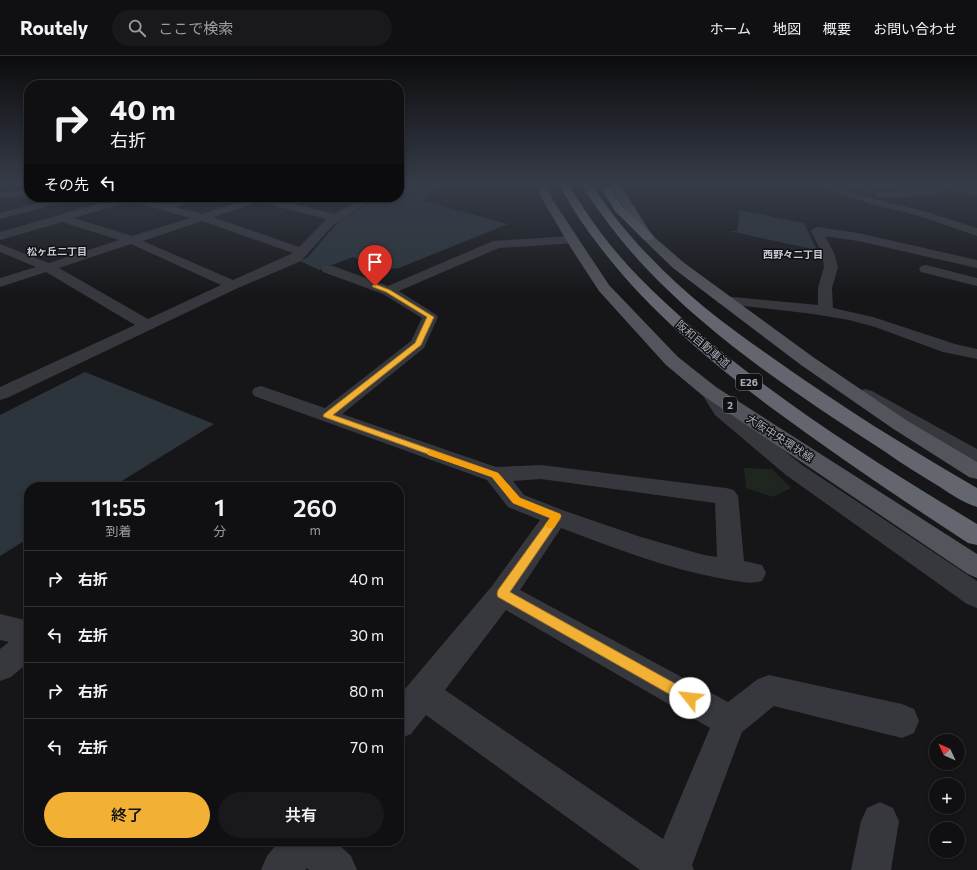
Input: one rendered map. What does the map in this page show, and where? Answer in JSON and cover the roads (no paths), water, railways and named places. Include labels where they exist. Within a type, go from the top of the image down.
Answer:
[{"type":"highway","name":"阪和自動車道","points":[[586,221],[595,236],[620,266],[655,302],[705,347],[779,405],[810,427],[878,474],[977,536]]},
{"type":"highway","name":"阪和自動車道","points":[[612,221],[622,236],[646,262],[690,303],[741,344],[811,394],[903,455],[977,499]]},
{"type":"highway","points":[[631,221],[648,237]]},
{"type":"main road","name":"大阪中央環状線","points":[[560,221],[604,288],[672,361],[709,391],[977,568]]},
{"type":"main road","points":[[638,221],[648,237],[678,265],[723,300],[807,361],[899,424],[977,472]]},
{"type":"street","points":[[0,236],[52,221]]},
{"type":"street","points":[[71,221],[131,240],[233,285]]},
{"type":"street","points":[[0,283],[189,221]]},
{"type":"street","points":[[213,221],[302,252]]},
{"type":"street","points":[[0,376],[8,390],[233,285],[296,258],[332,221]]},
{"type":"street","points":[[944,221],[977,232]]},
{"type":"street","points":[[826,311],[825,288],[831,267],[828,253],[817,231],[858,237],[977,264]]},
{"type":"street","points":[[388,291],[497,244],[572,240]]},
{"type":"street","points":[[0,248],[47,267],[147,325]]},
{"type":"street","points":[[327,416],[418,344],[430,317],[388,291],[328,269]]},
{"type":"street","points":[[926,269],[977,282]]},
{"type":"street","points":[[723,300],[826,311],[867,320],[956,351],[977,354]]},
{"type":"street","points":[[807,361],[977,458]]},
{"type":"street","points":[[709,391],[722,411],[794,470],[977,596]]},
{"type":"street","points":[[261,392],[495,475],[541,472],[726,496],[742,572],[704,565],[637,546],[516,501],[495,475]]},
{"type":"street","points":[[404,716],[502,594],[556,516]]},
{"type":"street","points":[[502,594],[730,720]]},
{"type":"street","points":[[0,627],[24,633]]},
{"type":"street","points":[[0,667],[24,648]]},
{"type":"street","points":[[422,693],[671,869],[730,720],[769,690],[902,721]]},
{"type":"street","points":[[871,870],[880,821]]},
{"type":"street","points":[[281,870],[299,846]]},
{"type":"street","points":[[312,846],[337,870]]},
{"type":"district","name":"松ヶ丘二丁目","points":[[57,251]]},
{"type":"district","name":"西野々二丁目","points":[[793,254]]}]
